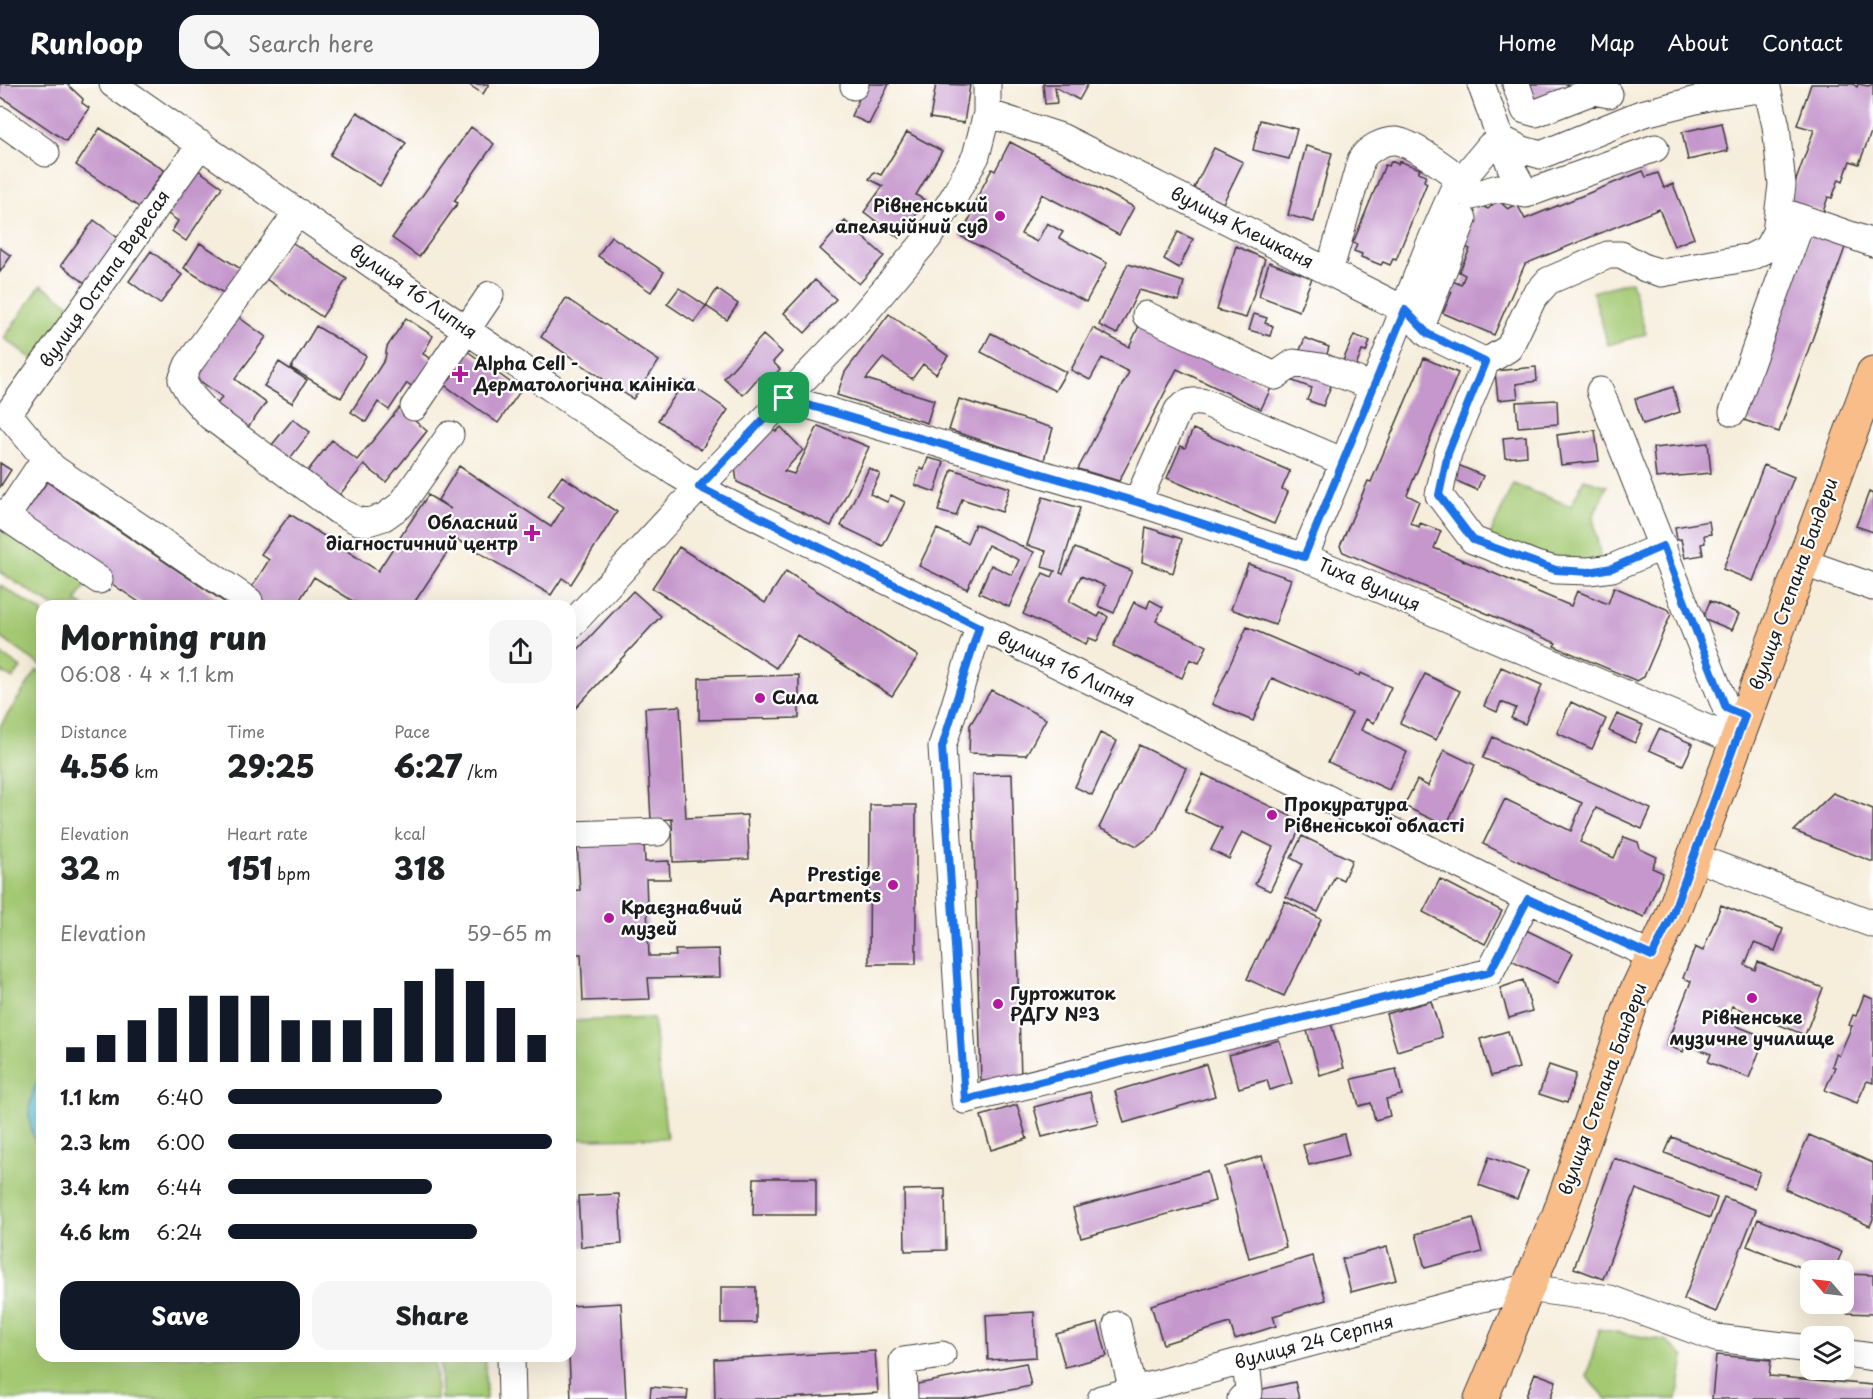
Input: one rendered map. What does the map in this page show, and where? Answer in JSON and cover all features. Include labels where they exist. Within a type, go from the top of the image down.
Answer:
[{"type":"main road","name":"вулиця Степана Бандери","points":[[1481,1399],[1559,1214],[1634,996],[1671,918],[1873,373]]},
{"type":"street","name":"вулиця 16 Липня","points":[[113,84],[465,329],[699,487],[1528,899],[1652,956]]},
{"type":"street","points":[[576,620],[699,487],[848,333],[928,238],[976,156],[987,113],[987,84]]},
{"type":"street","points":[[1481,84],[1511,167],[1526,194]]},
{"type":"street","points":[[1516,84],[1525,110],[1536,113],[1593,91],[1610,87],[1621,160]]},
{"type":"street","points":[[1501,139],[1523,150],[1541,155],[1614,124],[1712,90],[1768,86],[1776,126],[1782,185],[1791,215],[1733,412]]},
{"type":"street","name":"вулиця Клешканя","points":[[987,113],[1061,137],[1329,272],[1413,318],[1428,334],[1485,362]]},
{"type":"street","points":[[0,120],[46,153]]},
{"type":"street","points":[[1304,557],[1374,387],[1413,318],[1490,146],[1501,139]]},
{"type":"street","points":[[1329,272],[1361,160],[1367,151],[1391,141],[1397,141],[1446,167],[1465,198]]},
{"type":"street","name":"вулиця Остапа Вересая","points":[[45,459],[8,414],[201,144]]},
{"type":"street","points":[[1413,318],[1429,246],[1465,198],[1498,188],[1526,194],[1655,148]]},
{"type":"street","points":[[298,212],[188,365],[183,380],[190,394],[210,416],[337,510],[357,521],[368,522],[384,517],[401,505],[450,435]]},
{"type":"street","points":[[1791,215],[1873,243]]},
{"type":"street","points":[[1663,546],[1612,568],[1589,572],[1556,570],[1473,540],[1439,495],[1448,453],[1485,362],[1509,348],[1533,298],[1548,281],[1608,255],[1621,255],[1646,268],[1662,273],[1751,257],[1767,249],[1776,232],[1791,215]]},
{"type":"street","points":[[414,407],[490,295]]},
{"type":"street","points":[[1146,315],[1275,375],[1294,363],[1321,367],[1374,387]]},
{"type":"street","points":[[1600,391],[1726,708],[1741,729]]},
{"type":"street","name":"Тиха вулиця","points":[[784,398],[1137,502],[1304,557],[1741,729]]},
{"type":"street","points":[[1137,502],[1178,411],[1185,403],[1197,400],[1344,462]]},
{"type":"street","points":[[99,580],[3,515],[45,459],[53,468],[248,600]]},
{"type":"street","points":[[1802,562],[1873,587]]},
{"type":"street","points":[[979,627],[942,747],[965,1100],[1490,972],[1528,899]]},
{"type":"street","points":[[576,836],[658,832]]},
{"type":"street","points":[[1694,857],[1873,924]]},
{"type":"street","name":"вулиця 24 Серпня","points":[[1101,1399],[1144,1392],[1246,1360],[1459,1303],[1527,1288],[1611,1299],[1716,1338],[1800,1348]]},
{"type":"street","points":[[1117,1325],[1144,1392]]},
{"type":"street","points":[[1854,1354],[1873,1357]]},
{"type":"street","points":[[904,1399],[903,1361],[942,1355]]},
{"type":"street","points":[[1241,1399],[1249,1391],[1246,1360]]},
{"type":"street","points":[[511,1362],[512,1399]]},
{"type":"green space","points":[[1631,281],[1646,334],[1608,345],[1593,292]]},
{"type":"green space","points":[[41,285],[72,306],[34,360],[4,338]]},
{"type":"green space","points":[[1584,479],[1607,486],[1593,517],[1601,561],[1578,565],[1488,540],[1513,484],[1571,506]]},
{"type":"green space","points":[[7,523],[89,580],[77,600],[44,600],[0,572],[0,533]]},
{"type":"green space","points":[[0,585],[36,608],[36,662],[0,637]]},
{"type":"green space","points":[[0,653],[21,668],[13,679],[0,671]]},
{"type":"green space","points":[[36,672],[36,1362],[435,1362],[436,1399],[0,1399],[0,726]]},
{"type":"green space","points":[[653,1018],[667,1138],[576,1139],[576,1021]]},
{"type":"green space","points":[[1599,1329],[1667,1341],[1684,1357],[1677,1399],[1607,1399],[1587,1377]]},
{"type":"green space","points":[[440,1362],[485,1362],[486,1399],[441,1399]]},
{"type":"water","points":[[36,1085],[36,1141],[29,1111]]},
{"type":"building","points":[[0,84],[67,84],[89,108],[66,141],[0,96]]},
{"type":"building","points":[[468,84],[489,84],[483,94]]},
{"type":"building","points":[[866,84],[889,84],[869,124],[851,116]]},
{"type":"building","points":[[936,84],[970,85],[964,123],[930,118]]},
{"type":"building","points":[[1043,84],[1088,84],[1079,100],[1055,87],[1057,103],[1045,104]]},
{"type":"building","points":[[1526,84],[1568,84],[1564,95],[1533,101]]},
{"type":"building","points":[[1811,84],[1853,84],[1857,87],[1858,84],[1868,86],[1873,84],[1873,127],[1859,164],[1850,161],[1843,181],[1839,179],[1832,198],[1828,197],[1823,212],[1789,200],[1814,130],[1797,125]]},
{"type":"building","points":[[357,112],[406,143],[380,186],[330,155]]},
{"type":"building","points":[[1260,120],[1297,129],[1289,159],[1253,150]]},
{"type":"building","points":[[1722,123],[1728,151],[1688,160],[1682,132]]},
{"type":"building","points":[[471,127],[494,144],[454,201],[458,203],[419,257],[392,238]]},
{"type":"building","points":[[100,128],[164,170],[139,207],[76,165]]},
{"type":"building","points":[[907,132],[942,151],[916,195],[926,201],[899,238],[864,212],[883,186],[869,179],[874,172],[881,175]]},
{"type":"building","name":"Рівненський апеляційний суд","points":[[1010,142],[1134,207],[1119,235],[1042,194],[1021,234],[1037,242],[1047,223],[1063,232],[1059,238],[1107,263],[1086,302],[960,236],[975,209],[972,207],[992,169],[995,171]]},
{"type":"building","points":[[1306,146],[1332,153],[1314,222],[1288,215]]},
{"type":"building","points":[[1214,148],[1243,162],[1223,203],[1194,188]]},
{"type":"building","points":[[1391,161],[1398,164],[1399,161],[1420,169],[1418,172],[1426,175],[1424,181],[1427,183],[1396,260],[1393,259],[1390,265],[1383,262],[1381,265],[1361,257],[1362,254],[1354,251],[1357,245],[1353,243],[1385,165],[1389,166]]},
{"type":"building","points":[[194,167],[222,187],[186,241],[172,231],[178,221],[164,211]]},
{"type":"building","points":[[1643,171],[1646,177],[1658,173],[1664,188],[1673,184],[1694,238],[1674,246],[1659,209],[1525,264],[1494,335],[1443,313],[1452,292],[1447,290],[1451,280],[1461,285],[1465,275],[1459,272],[1470,249],[1459,244],[1475,209],[1482,206],[1488,209],[1498,200],[1508,209],[1517,204],[1525,219]]},
{"type":"building","points":[[94,220],[122,241],[89,286],[61,265]]},
{"type":"building","points":[[845,221],[884,256],[859,284],[820,249]]},
{"type":"building","points":[[1812,229],[1847,242],[1779,432],[1744,420]]},
{"type":"building","points":[[1178,232],[1193,239],[1179,268],[1164,259]]},
{"type":"building","points":[[611,236],[664,272],[651,292],[598,256]]},
{"type":"building","points":[[290,241],[347,279],[322,317],[266,279]]},
{"type":"building","points":[[200,243],[244,271],[228,296],[184,268]]},
{"type":"building","points":[[1236,246],[1265,259],[1246,318],[1217,310]]},
{"type":"building","points":[[0,248],[11,256],[0,272]]},
{"type":"building","points":[[151,251],[182,275],[160,304],[129,281]]},
{"type":"building","points":[[1269,262],[1312,278],[1299,311],[1259,296]]},
{"type":"building","points":[[1128,264],[1184,282],[1179,301],[1139,290],[1117,334],[1099,325]]},
{"type":"building","points":[[815,280],[836,299],[805,333],[784,313]]},
{"type":"building","points":[[679,288],[706,306],[694,322],[667,304]]},
{"type":"building","points":[[717,289],[738,304],[727,320],[706,306]]},
{"type":"building","points":[[566,298],[659,361],[633,399],[541,337]]},
{"type":"building","points":[[889,314],[948,356],[936,374],[923,364],[912,379],[883,358],[866,379],[934,400],[927,423],[837,395],[845,372]]},
{"type":"building","points":[[1254,314],[1267,318],[1265,323],[1273,326],[1270,336],[1249,330]]},
{"type":"building","points":[[237,316],[266,337],[235,379],[266,403],[244,433],[213,410],[222,397],[192,375]]},
{"type":"building","points":[[406,318],[433,336],[423,354],[431,359],[413,387],[407,383],[389,410],[378,402],[366,422],[351,412],[385,359],[387,347]]},
{"type":"building","points":[[316,326],[366,356],[341,398],[291,368]]},
{"type":"building","points":[[1139,326],[1271,388],[1261,409],[1177,369],[1119,481],[1078,469],[1129,372],[1102,358],[1090,380],[1071,370],[1093,328],[1129,347]]},
{"type":"building","points":[[991,333],[1066,372],[1055,391],[981,352]]},
{"type":"building","points":[[763,335],[782,352],[773,362],[780,369],[767,384],[759,377],[743,395],[724,378]]},
{"type":"building","points":[[1354,335],[1370,341],[1366,352],[1362,351],[1353,374],[1298,355],[1305,338],[1329,347],[1327,354],[1343,361]]},
{"type":"building","points":[[467,351],[521,390],[498,423],[443,384]]},
{"type":"building","points":[[1424,358],[1458,373],[1407,495],[1419,501],[1410,523],[1419,527],[1420,523],[1441,531],[1434,548],[1571,606],[1577,591],[1608,604],[1614,587],[1669,610],[1671,614],[1644,677],[1637,681],[1554,646],[1556,643],[1343,552],[1340,546],[1368,481],[1371,482]]},
{"type":"building","points":[[279,362],[307,380],[292,403],[264,386]]},
{"type":"building","points":[[1536,367],[1537,381],[1516,384],[1518,398],[1498,400],[1495,371]]},
{"type":"building","points":[[1294,369],[1334,378],[1323,406],[1307,400],[1312,388],[1290,380]]},
{"type":"building","points":[[685,381],[728,410],[701,450],[658,420]]},
{"type":"building","points":[[1673,387],[1680,412],[1643,424],[1635,399]]},
{"type":"building","points":[[959,399],[1053,428],[1044,460],[949,430]]},
{"type":"building","points":[[1557,400],[1558,424],[1518,427],[1516,402]]},
{"type":"building","points":[[399,408],[427,431],[386,482],[364,465],[337,498],[306,473],[332,440],[357,460]]},
{"type":"building","points":[[293,419],[310,432],[285,465],[267,451]]},
{"type":"building","points":[[818,426],[869,447],[831,526],[737,482],[735,467],[774,429],[776,432],[781,427],[803,450],[784,471],[794,474]]},
{"type":"building","points":[[1193,429],[1290,471],[1282,489],[1288,492],[1274,524],[1167,478],[1181,446],[1185,448]]},
{"type":"building","points":[[1595,430],[1599,461],[1561,465],[1557,435]]},
{"type":"building","points":[[1526,436],[1527,456],[1505,458],[1503,438]]},
{"type":"building","points":[[1708,443],[1711,473],[1656,478],[1653,448]]},
{"type":"building","points":[[928,458],[944,462],[935,492],[915,485],[920,468],[924,470]]},
{"type":"building","points":[[0,463],[11,470],[0,487]]},
{"type":"building","points":[[1456,464],[1483,476],[1477,490],[1450,478]]},
{"type":"building","points":[[1764,465],[1794,477],[1753,581],[1723,569]]},
{"type":"building","points":[[459,466],[551,527],[564,507],[548,496],[562,476],[617,512],[571,584],[562,578],[551,595],[456,539],[416,600],[351,600],[314,577],[300,600],[248,600],[250,590],[269,560],[261,554],[290,514],[378,571],[428,495],[451,509],[438,500]]},
{"type":"building","points":[[869,468],[880,474],[870,494],[887,502],[891,495],[905,502],[883,546],[841,526]]},
{"type":"building","points":[[952,469],[1010,488],[1002,512],[962,499],[956,516],[938,511]]},
{"type":"building","points":[[47,482],[221,600],[136,600],[20,520]]},
{"type":"building","points":[[1869,492],[1873,494],[1873,532],[1856,526]]},
{"type":"building","points":[[1043,497],[1080,508],[1060,573],[1063,574],[1075,548],[1132,571],[1114,613],[1098,606],[1105,586],[1081,576],[1069,601],[1098,617],[1101,612],[1108,617],[1097,641],[1089,638],[1086,644],[1023,614],[1043,573],[1052,577],[1055,571],[1042,567],[1046,551],[1027,545]]},
{"type":"building","points":[[1709,521],[1711,534],[1704,535],[1705,543],[1701,544],[1703,555],[1685,558],[1681,539],[1677,540],[1675,527]]},
{"type":"building","points":[[975,524],[1034,552],[1009,607],[979,593],[991,565],[1012,575],[1019,560],[988,545],[967,589],[919,566],[937,529],[967,543]]},
{"type":"building","points":[[1146,527],[1182,539],[1173,573],[1142,562]]},
{"type":"building","points":[[679,547],[765,603],[786,571],[918,656],[892,696],[797,635],[776,668],[652,588]]},
{"type":"building","points":[[1248,564],[1291,579],[1275,625],[1231,609]]},
{"type":"building","points":[[633,591],[661,616],[576,708],[576,652]]},
{"type":"building","points":[[1150,600],[1163,607],[1156,621],[1207,646],[1199,663],[1190,659],[1182,678],[1113,646],[1134,602],[1147,608]]},
{"type":"building","points":[[1710,601],[1739,614],[1732,630],[1703,618]]},
{"type":"building","points":[[1247,627],[1391,687],[1374,723],[1366,719],[1361,730],[1407,752],[1389,790],[1328,762],[1352,713],[1272,678],[1253,721],[1212,704]]},
{"type":"building","points":[[1501,667],[1542,685],[1525,724],[1511,718],[1516,708],[1501,702],[1497,712],[1484,706]]},
{"type":"building","points":[[1425,674],[1460,691],[1436,740],[1400,723]]},
{"type":"building","points":[[799,675],[799,718],[699,720],[699,678]]},
{"type":"building","points":[[991,690],[1046,719],[1026,755],[969,753],[970,725]]},
{"type":"building","points":[[1571,702],[1606,719],[1592,749],[1557,733]]},
{"type":"building","points":[[680,706],[686,818],[747,815],[749,859],[673,862],[672,819],[651,820],[645,708]]},
{"type":"building","points":[[1617,714],[1643,725],[1635,743],[1609,731]]},
{"type":"building","points":[[1659,729],[1693,744],[1683,765],[1649,750]]},
{"type":"building","points":[[1100,733],[1117,741],[1092,795],[1075,787]]},
{"type":"building","points":[[1493,737],[1651,809],[1642,829],[1596,808],[1580,842],[1614,858],[1624,837],[1638,842],[1640,849],[1657,857],[1652,868],[1663,873],[1644,917],[1549,876],[1483,844],[1505,799],[1571,831],[1582,803],[1483,758]]},
{"type":"building","points":[[1139,745],[1186,768],[1155,833],[1137,846],[1099,828]]},
{"type":"building","points":[[1444,750],[1475,765],[1446,826],[1404,806],[1417,780],[1428,786]]},
{"type":"building","points":[[1012,774],[1021,1079],[981,1081],[972,775]]},
{"type":"building","points":[[1203,774],[1303,822],[1270,891],[1255,884],[1273,847],[1242,832],[1229,859],[1211,850],[1222,828],[1185,811]]},
{"type":"building","points":[[1833,793],[1873,809],[1873,862],[1794,831]]},
{"type":"building","name":"Prestige Apartments","points":[[870,805],[916,805],[916,964],[869,964]]},
{"type":"building","points":[[1302,836],[1352,860],[1343,880],[1335,876],[1318,912],[1286,897],[1302,864],[1291,858]]},
{"type":"building","name":"Краєзнавчий музей","points":[[644,843],[645,862],[669,861],[670,879],[646,879],[649,956],[676,956],[675,950],[719,949],[720,977],[648,978],[650,999],[583,1001],[581,954],[576,954],[576,890],[580,890],[577,846]]},
{"type":"building","points":[[1440,879],[1502,911],[1485,944],[1423,912]]},
{"type":"building","points":[[1285,901],[1321,919],[1284,996],[1247,979]]},
{"type":"building","name":"Рівненське музичне училище","points":[[1721,905],[1783,929],[1775,951],[1754,943],[1745,965],[1755,970],[1758,962],[1823,988],[1805,1035],[1732,1006],[1726,1022],[1765,1037],[1749,1078],[1708,1062],[1711,1054],[1686,1044],[1683,1052],[1666,1045],[1691,981],[1683,978],[1695,947],[1703,951]]},
{"type":"building","points":[[1526,930],[1573,953],[1558,983],[1511,960]]},
{"type":"building","points":[[1523,980],[1532,1011],[1509,1018],[1500,988]]},
{"type":"building","points":[[1864,995],[1873,999],[1873,1083],[1867,1081],[1857,1103],[1825,1090],[1835,1067],[1832,1066],[1836,1054],[1839,1056],[1852,1026],[1849,1025],[1853,1015],[1856,1016]]},
{"type":"building","points":[[1431,1001],[1442,1037],[1397,1051],[1386,1014]]},
{"type":"building","points":[[1331,1023],[1344,1068],[1320,1075],[1307,1031]]},
{"type":"building","points":[[1508,1031],[1519,1068],[1491,1076],[1480,1039]]},
{"type":"building","points":[[1279,1040],[1292,1083],[1270,1090],[1267,1080],[1239,1088],[1229,1055]]},
{"type":"building","points":[[1206,1064],[1215,1096],[1124,1123],[1115,1091]]},
{"type":"building","points":[[1549,1065],[1576,1074],[1567,1103],[1539,1094]]},
{"type":"building","points":[[1396,1069],[1402,1095],[1386,1099],[1390,1116],[1375,1120],[1371,1103],[1359,1106],[1352,1079]]},
{"type":"building","points":[[1090,1092],[1098,1123],[1042,1137],[1034,1107]]},
{"type":"building","points":[[1017,1105],[1027,1139],[991,1150],[981,1116]]},
{"type":"building","points":[[1344,1134],[1349,1155],[1309,1165],[1303,1145]]},
{"type":"building","points":[[1809,1135],[1873,1163],[1873,1219],[1870,1226],[1785,1189]]},
{"type":"building","points":[[1672,1137],[1760,1172],[1754,1188],[1665,1153]]},
{"type":"building","points":[[1262,1156],[1286,1247],[1249,1258],[1225,1167]]},
{"type":"building","points":[[1489,1157],[1528,1171],[1517,1199],[1479,1185]]},
{"type":"building","points":[[1614,1158],[1717,1198],[1710,1218],[1636,1189],[1603,1279],[1574,1268]]},
{"type":"building","points":[[1207,1171],[1215,1201],[1081,1238],[1073,1208]]},
{"type":"building","points":[[754,1178],[816,1178],[816,1215],[753,1215]]},
{"type":"building","points":[[945,1189],[946,1250],[905,1251],[904,1190]]},
{"type":"building","points":[[619,1194],[622,1244],[581,1247],[578,1196]]},
{"type":"building","points":[[1724,1197],[1756,1210],[1716,1312],[1684,1299]]},
{"type":"building","points":[[1473,1218],[1482,1252],[1425,1268],[1416,1234]]},
{"type":"building","points":[[1758,1219],[1842,1252],[1838,1260],[1800,1260],[1800,1267],[1747,1246]]},
{"type":"building","points":[[1387,1247],[1396,1280],[1351,1292],[1342,1259]]},
{"type":"building","points":[[1312,1256],[1326,1300],[1273,1316],[1276,1326],[1235,1339],[1230,1323],[1163,1344],[1151,1305]]},
{"type":"building","points":[[1854,1274],[1873,1275],[1873,1314],[1854,1313]]},
{"type":"building","points":[[721,1287],[756,1287],[756,1323],[721,1323]]},
{"type":"building","points":[[621,1303],[626,1399],[571,1399],[569,1362],[576,1362],[576,1306]]},
{"type":"building","points":[[1034,1312],[1036,1357],[988,1360],[986,1315]]},
{"type":"building","points":[[1098,1323],[1107,1356],[1065,1367],[1056,1334]]},
{"type":"building","points":[[875,1351],[878,1393],[768,1399],[715,1399],[714,1359]]},
{"type":"building","points":[[1716,1355],[1771,1360],[1769,1376],[1873,1385],[1873,1399],[1712,1399]]},
{"type":"building","points":[[1026,1363],[1031,1386],[963,1399],[910,1399],[907,1386]]},
{"type":"building","points":[[1535,1373],[1556,1381],[1550,1399],[1525,1399]]},
{"type":"building","points":[[1295,1382],[1299,1399],[1260,1399],[1258,1390]]},
{"type":"building","points":[[651,1387],[688,1390],[687,1399],[650,1399]]},
{"type":"place","name":"Рівненський апеляційний суд","points":[[1000,216]]},
{"type":"place","name":"Alpha Cell - Дерматологічна клініка","points":[[460,374]]},
{"type":"place","name":"Обласний діагностичний центр","points":[[532,533]]},
{"type":"place","name":"Сила","points":[[760,698]]},
{"type":"place","name":"Прокуратура Рівненської області","points":[[1272,815]]},
{"type":"place","name":"Prestige Apartments","points":[[893,885]]},
{"type":"place","name":"Краєзнавчий музей","points":[[609,918]]},
{"type":"place","name":"Рівненське музичне училище","points":[[1752,998]]},
{"type":"place","name":"Гуртожиток РДГУ №3","points":[[998,1004]]},
{"type":"route","points":[[1405,310],[1428,334],[1485,362],[1448,453],[1439,495],[1473,540],[1536,565],[1556,570],[1589,572],[1612,568],[1663,546],[1726,708],[1745,716],[1671,918],[1652,956],[1528,899],[1490,972],[965,1100],[942,747],[979,627],[699,487],[784,398],[1137,502],[1304,557],[1405,310]]}]
